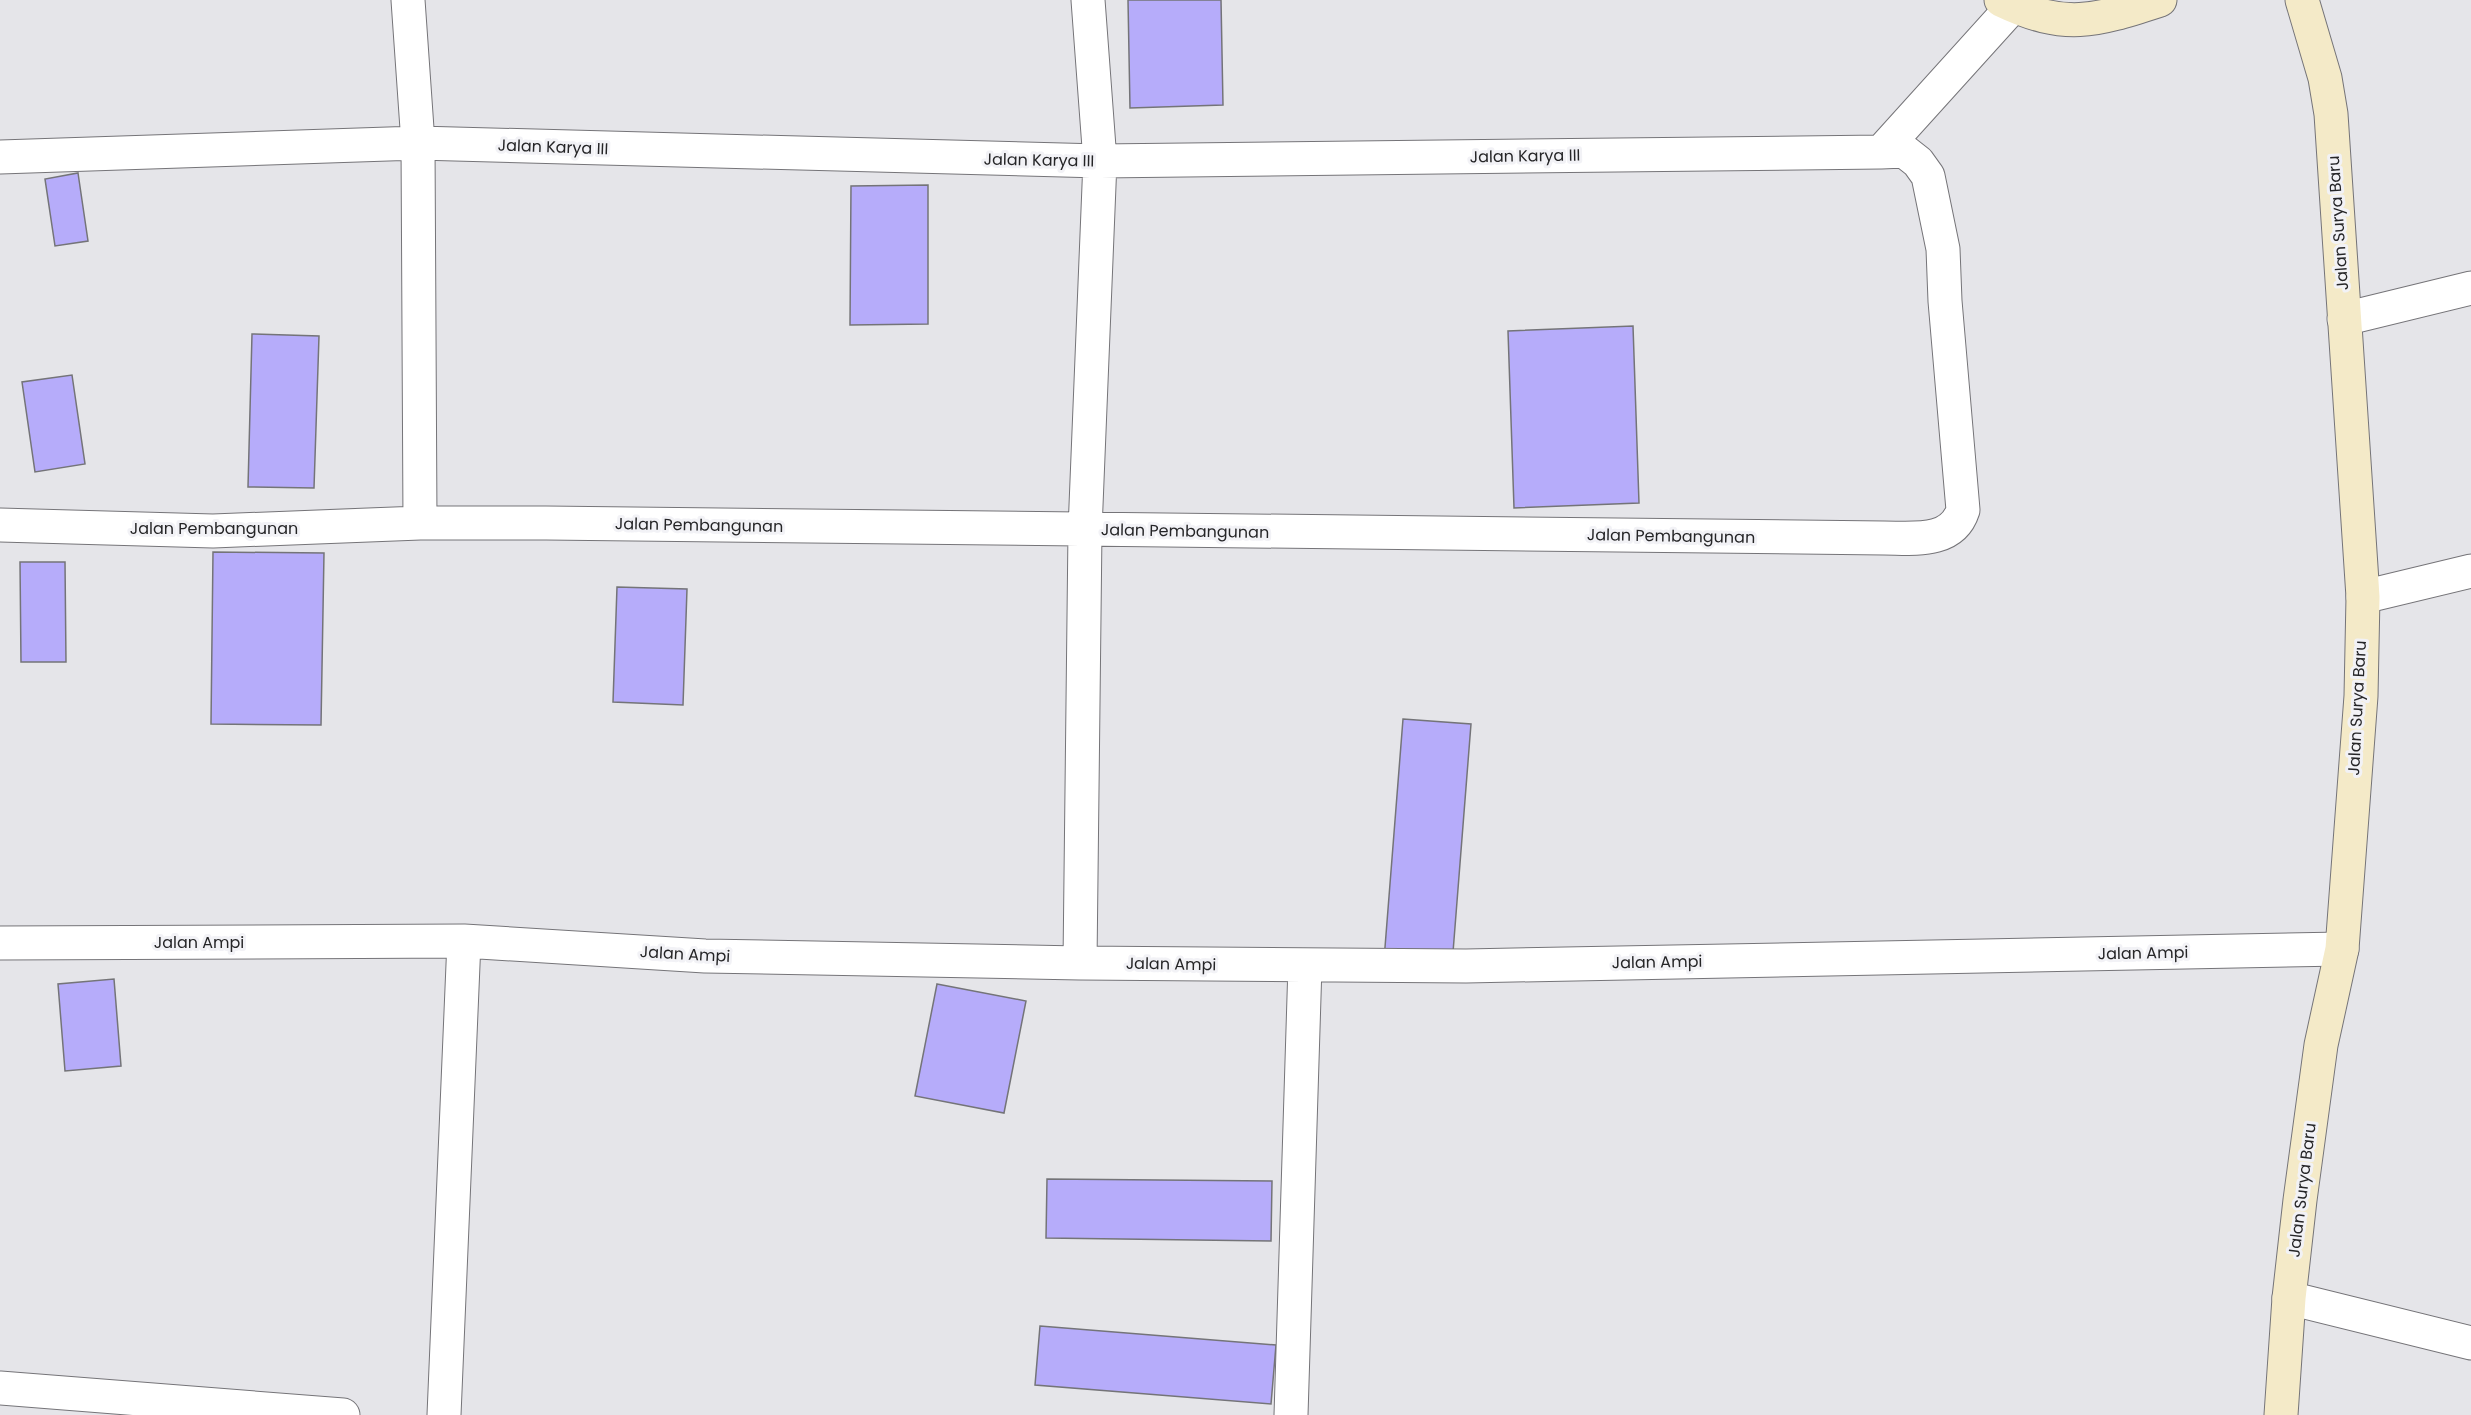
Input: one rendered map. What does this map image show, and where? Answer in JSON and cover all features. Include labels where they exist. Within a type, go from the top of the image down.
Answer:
[{"type":"street","points":[[408,0],[418,143],[420,522]]},
{"type":"street","points":[[1080,963],[1085,530],[1100,161],[1088,0]]},
{"type":"street","points":[[1881,152],[2007,3],[2063,21],[2094,20],[2160,0]]},
{"type":"street","name":"Jalan Surya Baru","points":[[2281,1415],[2289,1298],[2321,1045],[2342,949],[2361,696],[2362,597],[2331,114],[2325,78],[2302,0]]},
{"type":"street","name":"Jalan Karya III","points":[[0,157],[418,143],[1100,161],[1881,152]]},
{"type":"street","name":"Jalan Pembangunan","points":[[0,525],[213,531],[420,522],[1934,537],[1949,531],[1960,520],[1963,510],[1945,301],[1943,249],[1928,176],[1918,162],[1904,151],[1881,152]]},
{"type":"street","points":[[2344,319],[2471,288]]},
{"type":"street","points":[[2362,597],[2471,571]]},
{"type":"street","points":[[444,1415],[464,941]]},
{"type":"street","name":"Jalan Ampi","points":[[0,943],[464,941],[705,956],[1080,963],[1478,966],[2342,949]]},
{"type":"street","points":[[1291,1415],[1305,965]]},
{"type":"street","points":[[2289,1298],[2471,1343]]},
{"type":"street","points":[[0,1388],[343,1415]]},
{"type":"building","points":[[1128,0],[1221,0],[1223,105],[1130,108]]},
{"type":"building","points":[[78,173],[88,241],[55,246],[45,179]]},
{"type":"building","points":[[928,185],[928,324],[850,325],[851,186]]},
{"type":"building","points":[[1633,326],[1639,503],[1514,508],[1508,331]]},
{"type":"building","points":[[252,334],[319,336],[314,488],[248,487]]},
{"type":"building","points":[[72,375],[85,464],[35,472],[22,382]]},
{"type":"building","points":[[213,552],[324,553],[321,725],[211,724]]},
{"type":"building","points":[[20,562],[65,562],[66,662],[21,662]]},
{"type":"building","points":[[617,587],[687,589],[683,705],[613,702]]},
{"type":"building","points":[[1403,719],[1471,724],[1452,965],[1384,960]]},
{"type":"building","points":[[114,979],[121,1066],[65,1071],[58,984]]},
{"type":"building","points":[[937,984],[1026,1001],[1004,1113],[915,1096]]},
{"type":"building","points":[[1047,1179],[1272,1181],[1271,1241],[1046,1238]]},
{"type":"building","points":[[1040,1326],[1276,1345],[1271,1404],[1035,1385]]}]
